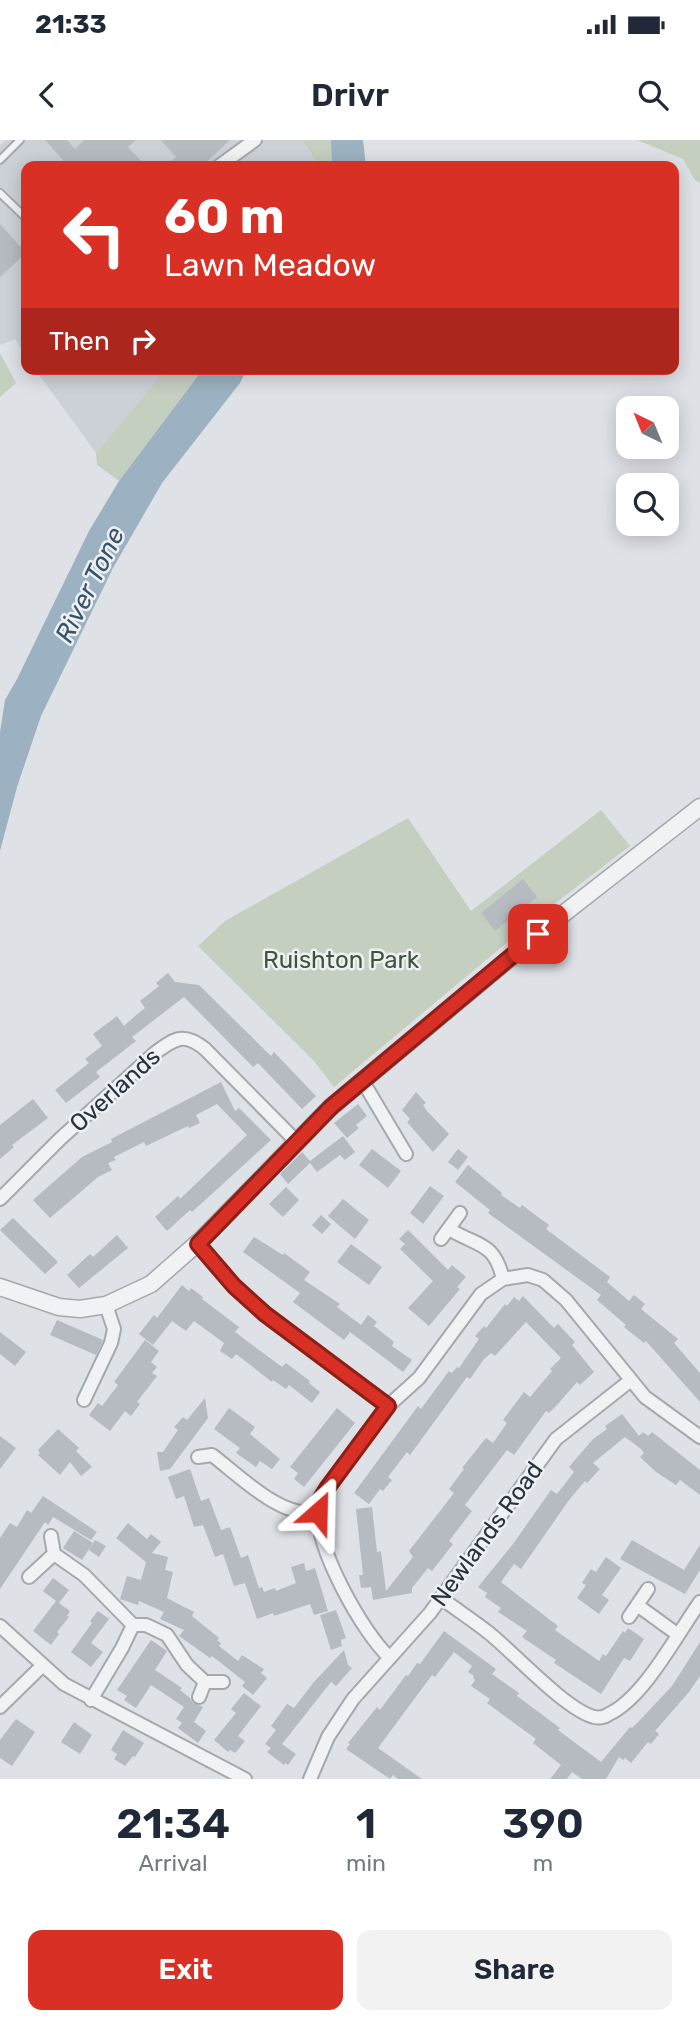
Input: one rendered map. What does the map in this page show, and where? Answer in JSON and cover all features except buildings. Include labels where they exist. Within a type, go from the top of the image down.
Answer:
[{"type":"street","points":[[226,161],[255,140]]},
{"type":"street","points":[[0,1287],[59,1307],[80,1309],[106,1305],[151,1284],[198,1244],[296,1141],[362,1080],[547,926],[700,807]]},
{"type":"street","name":"Overlands","points":[[0,1199],[60,1139],[155,1053],[181,1037],[195,1041],[205,1049],[296,1141]]},
{"type":"street","points":[[362,1080],[406,1153]]},
{"type":"street","points":[[460,1213],[445,1234],[485,1247],[496,1257],[503,1279]]},
{"type":"street","points":[[198,1244],[234,1286],[265,1314],[388,1406]]},
{"type":"street","points":[[390,1658],[362,1622],[337,1575],[322,1536],[318,1512],[320,1500],[388,1406],[419,1378],[481,1294],[493,1283],[528,1275],[553,1287],[581,1317],[645,1397],[700,1437]]},
{"type":"street","points":[[84,1400],[113,1336],[114,1329],[106,1305]]},
{"type":"street","name":"Newlands Road","points":[[310,1779],[328,1737],[353,1699],[441,1598],[556,1439],[631,1380]]},
{"type":"street","points":[[207,1451],[284,1509],[309,1514],[318,1512]]},
{"type":"street","points":[[51,1536],[54,1554],[84,1575],[133,1625],[146,1625],[167,1635],[187,1665],[205,1682],[223,1682]]},
{"type":"street","points":[[29,1577],[54,1554]]},
{"type":"street","points":[[629,1617],[648,1589]]},
{"type":"street","points":[[441,1598],[488,1632],[576,1709],[601,1718],[623,1705],[653,1671],[700,1602]]},
{"type":"street","points":[[637,1605],[677,1634]]},
{"type":"street","points":[[91,1700],[133,1625]]},
{"type":"street","points":[[0,1626],[64,1684],[245,1779]]},
{"type":"street","points":[[0,1707],[43,1665]]},
{"type":"street","points":[[199,1697],[205,1682]]},
{"type":"lane","points":[[0,160],[20,140]]},
{"type":"lane","points":[[0,193],[21,213]]},
{"type":"shaded area","points":[[6,140],[302,140],[316,161],[21,161],[21,349],[15,339],[0,345],[0,145]]},
{"type":"shaded area","points":[[39,375],[161,375],[96,453]]},
{"type":"green space","points":[[302,140],[331,140],[332,161],[316,161]]},
{"type":"green space","points":[[637,140],[700,140],[700,183],[695,180],[683,159]]},
{"type":"green space","points":[[0,353],[16,383],[0,397]]},
{"type":"green space","points":[[161,375],[198,375],[119,481],[97,465],[96,453]]},
{"type":"green space","name":"Ruishton Park","points":[[601,810],[630,846],[540,915],[334,1087],[314,1061],[198,946],[225,921],[408,818],[471,911]]},
{"type":"water","points":[[331,140],[363,140],[365,161],[332,161]]},
{"type":"water","name":"River Tone","points":[[198,375],[244,375],[162,483],[113,568],[41,716],[17,787],[0,851],[0,732],[5,700],[89,531],[119,481]]},
{"type":"route","points":[[318,1512],[320,1500],[328,1487],[388,1406],[265,1314],[234,1286],[198,1244],[331,1107],[538,934]]}]
